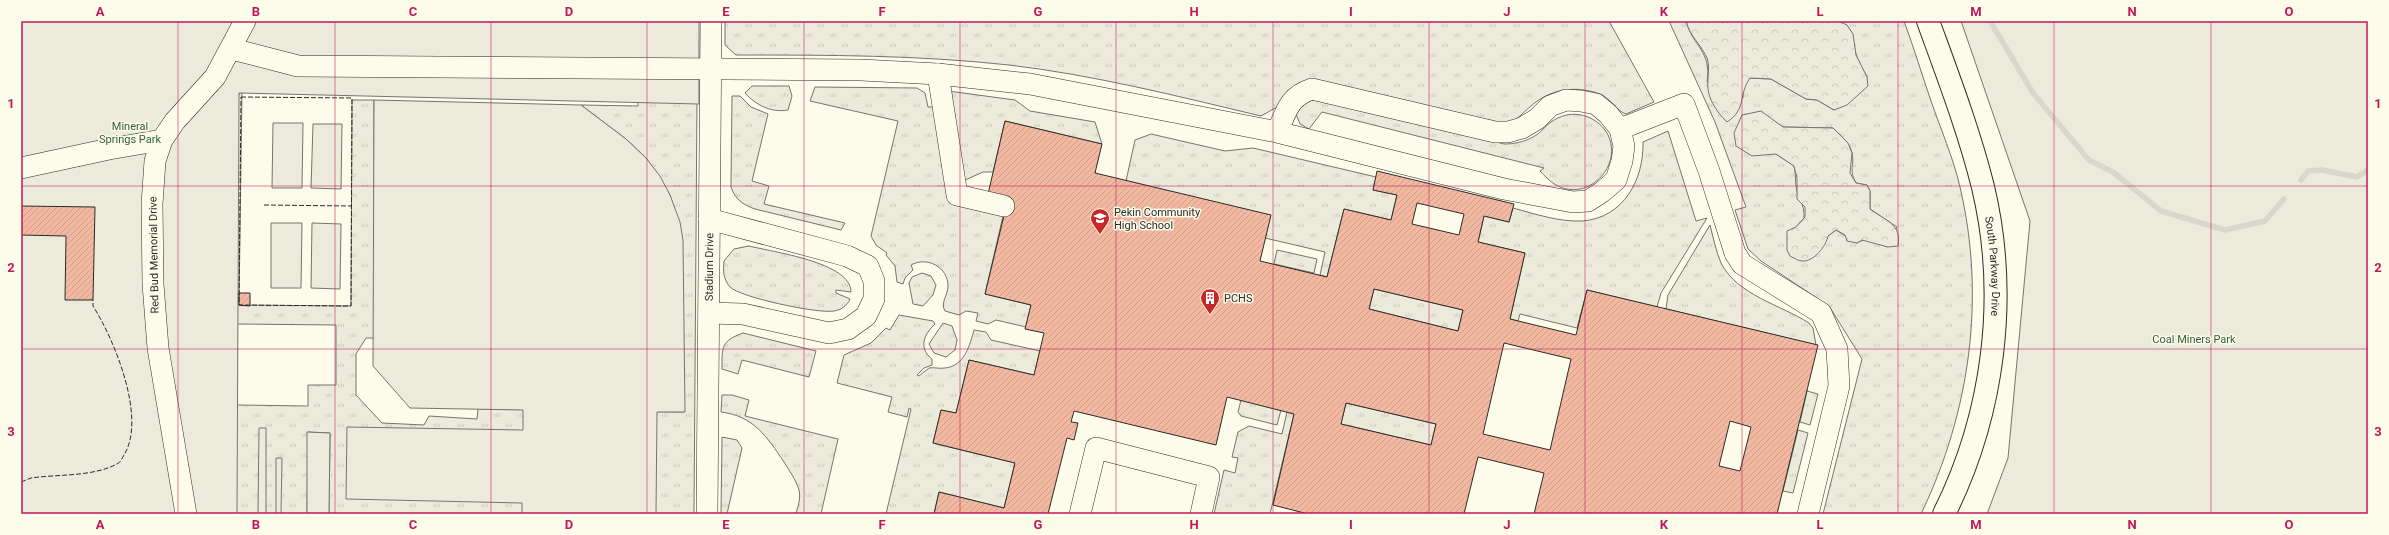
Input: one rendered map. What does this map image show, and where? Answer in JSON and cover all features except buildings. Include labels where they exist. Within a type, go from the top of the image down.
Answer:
[{"type":"main road","name":"South Parkway Drive","points":[[1928,21],[1963,119],[1977,165],[1990,223],[1994,267],[1994,334],[1984,399],[1967,461],[1944,514]]},
{"type":"street","name":"Red Bud Memorial Drive","points":[[186,514],[158,348],[153,284],[152,204],[155,161],[162,140],[175,121],[206,89],[232,49],[245,21]]},
{"type":"street","name":"Stadium Drive","points":[[707,514],[711,21]]},
{"type":"street","points":[[232,49],[298,66],[861,70],[938,74],[1030,84],[1277,132],[1504,190],[1573,202],[1588,201],[1616,180],[1622,161],[1624,146],[1620,129],[1608,114],[1596,104],[1581,101],[1566,100],[1550,106],[1537,119],[1522,128],[1508,132],[1495,132],[1312,89],[1298,94],[1289,105],[1277,132]]},
{"type":"street","points":[[938,74],[957,194],[1004,206]]},
{"type":"street","points":[[1620,129],[1684,104],[1709,170],[1735,253],[1742,264],[1821,313],[1836,349],[1839,386],[1808,514]]},
{"type":"street","points":[[21,168],[109,149],[162,140]]},
{"type":"street","points":[[709,219],[847,256],[868,266],[874,281],[874,300],[866,316],[848,329],[829,333],[743,314],[709,313]]},
{"type":"street","points":[[1080,514],[1096,448],[1209,477],[1201,514]]},
{"type":"green space","name":"Mineral Springs Park","points":[[21,21],[699,21],[699,104],[239,93],[237,514],[21,514]]},
{"type":"green space","points":[[725,21],[1609,21],[1654,102],[1626,114],[1620,111],[1604,96],[1592,91],[1575,89],[1559,91],[1543,97],[1507,125],[1320,83],[1261,116],[1104,80],[1009,65],[907,57],[736,55],[725,45]]},
{"type":"green space","points":[[1669,21],[1686,21],[1689,30],[1707,63],[1707,82],[1743,98],[1743,88],[1749,78],[1771,79],[1806,99],[1817,100],[1834,110],[1867,77],[1857,57],[1850,30],[1848,27],[1837,21],[1904,21],[1960,187],[1968,229],[1972,271],[1972,312],[1969,354],[1962,395],[1938,475],[1921,514],[1823,514],[1862,359],[1829,306],[1761,261],[1748,249],[1735,210],[1746,207],[1715,122]],"holes":[[[1773,121],[1783,127],[1833,128],[1844,139],[1851,149],[1853,157],[1852,174],[1856,183],[1867,185],[1870,191],[1870,209],[1897,227],[1888,247],[1869,240],[1857,243],[1836,230],[1828,236],[1796,227],[1804,218],[1804,213],[1797,190],[1794,166],[1776,154]]]},
{"type":"green space","points":[[1686,21],[1838,21],[1847,25],[1853,34],[1856,55],[1867,77],[1868,86],[1847,105],[1834,110],[1817,100],[1806,99],[1771,79],[1750,78],[1746,84],[1740,107],[1733,117],[1727,122],[1719,113],[1710,98],[1708,86],[1708,62],[1703,51],[1690,32]]},
{"type":"green space","name":"Coal Miners Park","points":[[1961,21],[2368,21],[2368,514],[1987,514],[2008,458],[2030,221]]},
{"type":"green space","points":[[752,86],[789,86],[792,96],[788,110],[782,111],[770,109],[754,101],[745,93]]},
{"type":"green space","points":[[815,87],[917,88],[925,93],[928,107],[935,107],[950,202],[1003,216],[985,294],[1031,305],[1026,327],[996,320],[988,324],[976,321],[978,313],[966,311],[959,315],[945,311],[943,305],[948,289],[947,279],[941,269],[936,265],[924,262],[911,265],[913,270],[905,278],[903,284],[897,282],[895,266],[886,255],[887,253],[876,245],[871,236],[898,121],[810,101]]},
{"type":"green space","points":[[242,90],[239,305],[351,306],[352,100],[374,100],[374,338],[366,338],[356,354],[356,395],[382,423],[424,425],[429,416],[477,419],[478,409],[684,412],[670,195],[646,158],[626,139],[581,105],[638,106],[638,98],[697,99],[694,514],[329,514],[330,433],[308,432],[307,514],[198,514],[214,131]],"holes":[[[237,324],[336,325],[336,385],[308,385],[308,406],[237,405]]]},
{"type":"green space","points":[[948,91],[1015,100],[1030,111],[1095,122],[1102,144],[1005,121],[993,172],[983,172],[963,181]]},
{"type":"green space","points":[[732,96],[740,96],[751,107],[768,114],[752,181],[769,186],[764,204],[845,223],[841,230],[755,209],[747,206],[737,198],[731,187]]},
{"type":"green space","points":[[1315,99],[1504,144],[1511,144],[1530,139],[1549,124],[1565,115],[1580,115],[1594,120],[1605,130],[1611,142],[1611,154],[1608,166],[1602,176],[1592,184],[1581,189],[1569,189],[1556,185],[1550,181],[1540,171],[1544,168],[1322,112],[1309,129],[1300,124],[1296,114],[1298,106]]},
{"type":"green space","points":[[374,100],[581,105],[626,139],[646,158],[660,176],[670,195],[680,222],[683,240],[685,412],[657,412],[656,514],[522,514],[522,503],[346,499],[347,427],[523,430],[523,410],[410,408],[373,366]]},
{"type":"green space","points":[[1761,111],[1783,127],[1833,128],[1848,143],[1852,153],[1850,173],[1856,183],[1867,185],[1870,191],[1870,209],[1892,224],[1898,233],[1898,246],[1888,247],[1862,240],[1857,243],[1847,241],[1845,235],[1836,230],[1828,236],[1819,253],[1811,259],[1801,261],[1790,256],[1787,250],[1787,231],[1796,227],[1805,217],[1805,207],[1797,199],[1797,178],[1794,166],[1776,154],[1752,156],[1736,146],[1734,133],[1742,115]]},
{"type":"green space","points":[[273,123],[303,123],[302,188],[272,188]]},
{"type":"green space","points":[[313,124],[342,124],[341,189],[311,188]]},
{"type":"green space","points":[[1668,131],[1696,221],[1707,218],[1661,293],[1657,307],[1587,290],[1577,328],[1520,314],[1518,321],[1510,319],[1525,253],[1478,242],[1484,216],[1509,222],[1513,208],[1556,219],[1582,221],[1597,218],[1609,213],[1629,194],[1635,182],[1640,170],[1643,142]]},
{"type":"green space","points":[[1151,134],[1225,151],[1253,148],[1376,177],[1373,190],[1397,195],[1391,220],[1344,209],[1327,277],[1320,275],[1325,252],[1265,238],[1126,181],[1135,140]]},
{"type":"green space","points":[[271,223],[302,223],[301,288],[271,288]]},
{"type":"green space","points":[[312,223],[341,224],[340,289],[311,288]]},
{"type":"green space","points":[[1710,225],[1719,258],[1728,274],[1748,291],[1809,323],[1813,328],[1816,345],[1666,309],[1668,295]]},
{"type":"green space","points":[[749,246],[809,260],[838,273],[848,282],[851,292],[836,290],[836,293],[850,299],[849,301],[839,310],[812,310],[763,300],[736,291],[730,287],[726,281],[724,261],[734,249]]},
{"type":"green space","points":[[1277,250],[1317,259],[1314,273],[1274,264]]},
{"type":"green space","points":[[922,273],[931,276],[936,285],[933,295],[923,306],[913,304],[909,283],[912,277]]},
{"type":"green space","points":[[1374,289],[1463,310],[1458,331],[1369,309]]},
{"type":"green space","points":[[899,315],[933,321],[935,324],[928,332],[924,341],[925,350],[932,359],[932,365],[924,368],[917,375],[919,376],[929,368],[945,368],[952,366],[962,359],[971,342],[974,330],[986,332],[991,340],[1040,351],[1034,375],[969,360],[956,413],[941,410],[933,443],[1015,463],[1004,508],[939,492],[934,514],[886,514],[911,409],[909,408],[907,417],[888,412],[892,397],[837,383],[844,355],[871,343],[886,328],[890,330]]},
{"type":"green space","points":[[943,323],[952,326],[957,340],[955,350],[946,357],[934,353],[929,344]]},
{"type":"green space","points":[[743,333],[816,351],[809,377],[742,360],[738,374],[722,369],[722,355],[724,346],[730,339]]},
{"type":"green space","points":[[1807,391],[1818,394],[1810,425],[1800,422]]},
{"type":"green space","points":[[722,395],[732,395],[749,400],[745,416],[838,439],[821,514],[796,514],[800,493],[784,462],[772,444],[751,423],[732,414],[721,412]]},
{"type":"green space","points":[[1241,400],[1281,410],[1277,425],[1241,416],[1238,412]]},
{"type":"green space","points":[[1346,403],[1436,424],[1431,445],[1341,424]]},
{"type":"green space","points":[[1287,412],[1294,414],[1270,514],[1214,514],[1224,470],[1235,473],[1238,458],[1232,457],[1238,432],[1249,426],[1282,434]]},
{"type":"green space","points":[[259,428],[266,428],[266,514],[258,514]]},
{"type":"green space","points":[[1798,430],[1808,433],[1793,493],[1783,491]]},
{"type":"green space","points":[[307,432],[330,433],[329,514],[307,514]]},
{"type":"green space","points":[[722,437],[737,440],[742,448],[727,514],[721,514]]},
{"type":"green space","points":[[276,458],[282,458],[281,514],[276,514]]},
{"type":"waterway","points":[[1990,21],[2033,93],[2089,160],[2113,172],[2161,211],[2225,230],[2265,221],[2284,199]]},
{"type":"waterway","points":[[2301,180],[2308,171],[2322,170],[2357,177],[2368,170]]},
{"type":"fence","points":[[241,97],[352,98],[351,306],[239,305],[241,97]]},
{"type":"fence","points":[[264,205],[352,206]]},
{"type":"fence","points":[[21,482],[31,478],[97,471],[117,464],[124,455],[130,439],[132,421],[130,400],[118,358],[110,338],[93,306],[93,300]]},
{"type":"place","name":"Pekin Community High School","points":[[1100,235]]},
{"type":"place","name":"PCHS","points":[[1210,315]]}]
